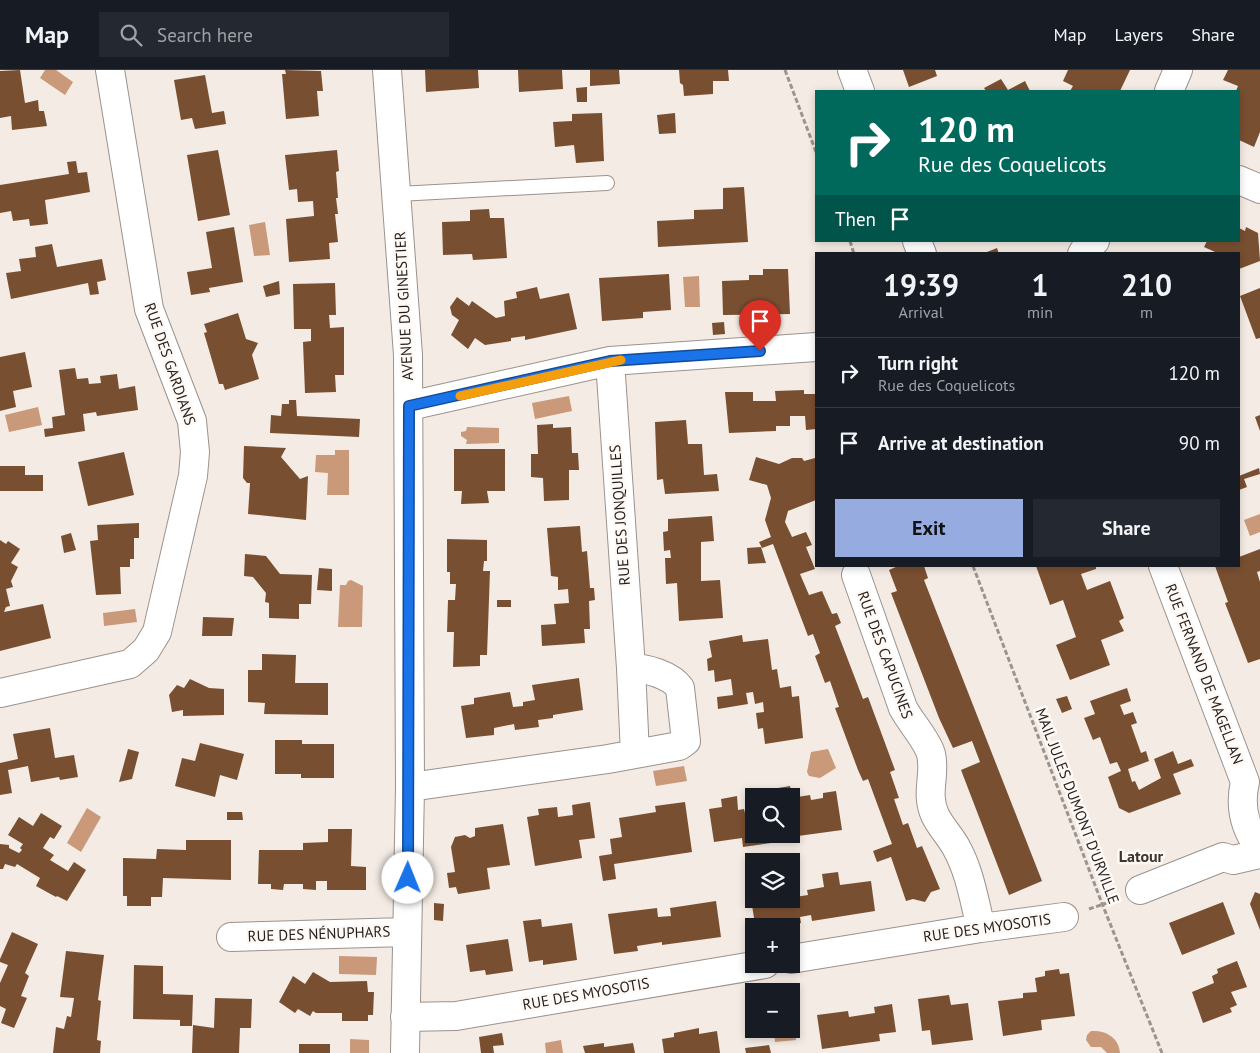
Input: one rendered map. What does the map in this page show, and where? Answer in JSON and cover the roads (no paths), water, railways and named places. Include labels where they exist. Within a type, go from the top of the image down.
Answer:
[{"type":"street","name":"RUE DES GARDIANS","points":[[0,693],[130,664],[146,650],[157,632],[193,476],[195,452],[192,421],[149,308],[110,70]]},
{"type":"street","name":"AVENUE DU GINESTIER","points":[[387,70],[398,194],[408,355],[409,406],[410,787],[405,1053]]},
{"type":"street","points":[[852,70],[860,90]]},
{"type":"street","points":[[1169,90],[1178,70]]},
{"type":"street","points":[[1240,180],[1260,190]]},
{"type":"street","points":[[1083,252],[1087,246],[1093,242]]},
{"type":"street","points":[[409,406],[610,361],[815,347]]},
{"type":"street","name":"RUE DES JONQUILLES","points":[[610,361],[635,754]]},
{"type":"street","name":"RUE FERNAND DE MAGELLAN","points":[[1163,567],[1252,788],[1242,798],[1256,835]]},
{"type":"street","name":"RUE DES CAPUCINES","points":[[856,574],[903,708],[931,754],[929,797],[935,815],[957,848],[976,897],[980,928]]},
{"type":"street","points":[[410,787],[679,746],[686,741],[687,737],[680,688],[676,682],[643,668],[631,668]]},
{"type":"street","points":[[1223,857],[1226,850],[1256,835]]},
{"type":"street","points":[[1140,890],[1223,857],[1234,860],[1260,854]]},
{"type":"street","name":"RUE DES MYOSOTIS","points":[[800,958],[1064,916]]},
{"type":"street","name":"RUE DES NÉNUPHARS","points":[[231,937],[406,932]]},
{"type":"street","name":"RUE DES MYOSOTIS","points":[[405,1017],[456,1016],[745,967]]},
{"type":"lane","points":[[398,194],[607,183]]},
{"type":"district","name":"Latour","points":[[1141,856]]}]
